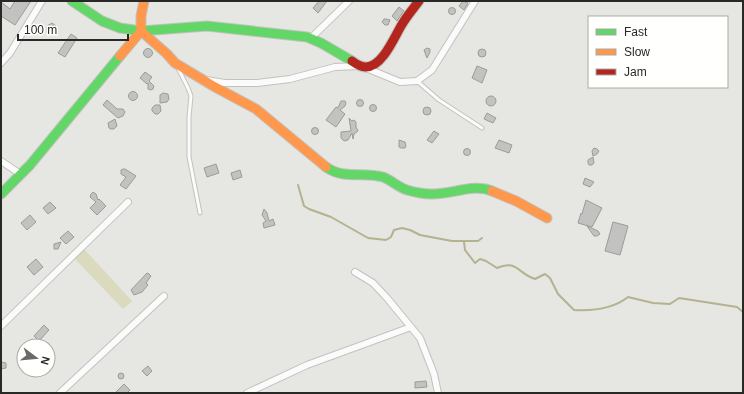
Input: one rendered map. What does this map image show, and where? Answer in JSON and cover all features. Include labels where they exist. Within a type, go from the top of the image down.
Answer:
[{"type":"street","points":[[1,63],[10,53],[42,1]]},
{"type":"street","points":[[72,1],[102,21],[120,28],[142,31],[207,26],[311,38],[362,67],[400,82],[417,81],[432,70],[475,1]]},
{"type":"street","points":[[144,1],[141,16],[142,31],[175,63],[256,109],[332,171],[344,175],[364,174],[383,178],[407,190],[432,194],[468,189],[489,190],[516,201],[547,218]]},
{"type":"street","points":[[311,38],[349,1]]},
{"type":"street","points":[[203,80],[225,83],[257,83],[290,78],[335,67],[362,67],[377,63],[387,51],[404,21],[420,1]]},
{"type":"street","points":[[1,194],[22,175],[142,31]]},
{"type":"street","points":[[1,161],[22,175]]},
{"type":"street","points":[[1,326],[128,202]]},
{"type":"street","points":[[355,272],[373,283],[388,298],[420,338],[434,374],[438,393]]},
{"type":"street","points":[[60,393],[164,296]]},
{"type":"street","points":[[247,393],[307,365],[411,327]]},
{"type":"lane","points":[[175,63],[191,96],[189,117],[189,157],[200,213]]},
{"type":"lane","points":[[417,81],[439,100],[482,128]]},
{"type":"green space","points":[[84,249],[132,301],[123,309],[74,258]]},
{"type":"building","points":[[15,1],[31,1],[15,25],[1,16],[1,2],[10,9]]},
{"type":"building","points":[[319,1],[327,1],[318,13],[313,8]]},
{"type":"building","points":[[463,1],[468,3],[464,10],[459,6]]},
{"type":"building","points":[[399,7],[404,11],[397,21],[392,16]]},
{"type":"building","points":[[452,8],[455,11],[452,14],[449,11]]},
{"type":"building","points":[[386,19],[390,20],[388,25],[385,25],[382,22]]},
{"type":"building","points":[[52,23],[56,26],[56,30],[47,33],[47,26]]},
{"type":"building","points":[[71,34],[77,38],[65,57],[58,53]]},
{"type":"building","points":[[148,48],[153,53],[148,58],[143,53]]},
{"type":"building","points":[[427,48],[430,49],[430,52],[427,58],[424,50]]},
{"type":"building","points":[[480,49],[484,49],[486,53],[484,57],[480,57],[478,55],[478,51]]},
{"type":"building","points":[[477,66],[487,70],[482,83],[472,78]]},
{"type":"building","points":[[145,72],[152,77],[149,81],[154,86],[151,90],[148,89],[148,83],[147,84],[140,78]]},
{"type":"building","points":[[133,91],[138,96],[133,101],[128,96]]},
{"type":"building","points":[[163,93],[168,94],[169,99],[167,102],[160,103],[160,95]]},
{"type":"building","points":[[491,96],[496,101],[491,106],[486,101]]},
{"type":"building","points":[[107,100],[117,109],[123,109],[125,112],[123,116],[118,118],[103,105]]},
{"type":"building","points":[[360,100],[363,103],[360,106],[357,103]]},
{"type":"building","points":[[341,101],[345,101],[346,103],[340,110],[345,114],[336,127],[326,120],[336,107],[338,108]]},
{"type":"building","points":[[155,105],[160,105],[161,111],[158,114],[155,114],[152,111],[152,108]]},
{"type":"building","points":[[373,105],[376,108],[373,111],[370,108]]},
{"type":"building","points":[[425,107],[429,107],[431,111],[429,115],[425,115],[423,113],[423,109]]},
{"type":"building","points":[[487,113],[496,118],[493,123],[484,119]]},
{"type":"building","points":[[349,118],[356,122],[358,131],[354,134],[353,139],[352,133],[348,140],[344,141],[341,138],[341,132],[351,131]]},
{"type":"building","points":[[115,119],[117,126],[114,129],[109,128],[108,123]]},
{"type":"building","points":[[315,128],[318,131],[315,134],[312,131]]},
{"type":"building","points":[[434,131],[439,134],[432,143],[427,140]]},
{"type":"building","points":[[399,140],[405,142],[405,148],[399,147]]},
{"type":"building","points":[[499,140],[512,145],[509,153],[495,148]]},
{"type":"building","points":[[467,148],[470,149],[470,155],[467,156],[464,155],[463,152],[464,149]]},
{"type":"building","points":[[594,148],[599,151],[593,156],[592,151]]},
{"type":"building","points":[[593,157],[594,163],[589,165],[588,160]]},
{"type":"building","points":[[216,164],[219,173],[207,177],[204,168]]},
{"type":"building","points":[[123,169],[136,176],[126,189],[120,185],[126,177],[121,174],[121,170]]},
{"type":"building","points":[[240,170],[242,177],[233,180],[231,173]]},
{"type":"building","points":[[585,178],[594,182],[590,187],[583,184]]},
{"type":"building","points":[[93,192],[96,194],[98,200],[99,199],[106,206],[97,215],[90,208],[96,202],[90,197]]},
{"type":"building","points":[[586,200],[602,208],[592,227],[578,223]]},
{"type":"building","points":[[50,202],[56,208],[48,214],[43,208]]},
{"type":"building","points":[[264,209],[267,213],[269,221],[273,219],[275,225],[264,228],[263,223],[266,221],[262,215]]},
{"type":"building","points":[[30,215],[36,222],[27,230],[21,223]]},
{"type":"building","points":[[613,222],[628,226],[620,255],[605,251]]},
{"type":"building","points":[[587,226],[598,231],[600,234],[594,236]]},
{"type":"building","points":[[68,231],[74,237],[66,244],[60,238]]},
{"type":"building","points":[[61,242],[58,249],[54,249],[54,244]]},
{"type":"building","points":[[36,259],[43,267],[34,275],[27,267]]},
{"type":"building","points":[[147,273],[151,276],[146,283],[148,285],[142,292],[134,295],[131,290]]},
{"type":"building","points":[[44,325],[49,330],[42,338],[36,338],[34,336]]},
{"type":"building","points":[[1,362],[6,363],[6,368],[1,369]]},
{"type":"building","points":[[148,366],[152,371],[147,376],[142,371]]},
{"type":"building","points":[[121,373],[124,376],[121,379],[118,376]]},
{"type":"building","points":[[426,381],[427,387],[415,388],[415,382]]},
{"type":"building","points":[[124,384],[130,390],[127,393],[115,393]]},
{"type":"waterway","points":[[298,185],[304,206],[331,217],[368,238],[386,240],[391,237],[394,230],[402,228],[420,235],[452,241],[478,241],[482,238]]},
{"type":"waterway","points":[[464,242],[465,250],[475,263],[480,259],[497,268],[509,265],[513,266],[529,277],[535,279],[545,274],[550,278],[558,294],[574,310],[609,307],[628,297],[653,303],[670,304],[679,298],[737,307],[743,312]]},
{"type":"traffic: fast","points":[[72,1],[102,21],[120,28],[141,31],[207,26],[307,37],[321,43],[352,61]]},
{"type":"traffic: fast","points":[[1,194],[30,165],[120,56]]},
{"type":"traffic: fast","points":[[326,167],[340,173],[376,175],[383,177],[404,189],[428,194],[439,194],[477,188],[492,191]]},
{"type":"traffic: slow","points":[[120,56],[141,31],[141,16],[144,1]]},
{"type":"traffic: slow","points":[[141,31],[175,63],[256,109],[326,167]]},
{"type":"traffic: slow","points":[[492,191],[516,201],[547,218]]},
{"type":"traffic: jam","points":[[352,61],[360,66],[366,67],[372,66],[377,62],[387,51],[407,16],[419,1]]}]
